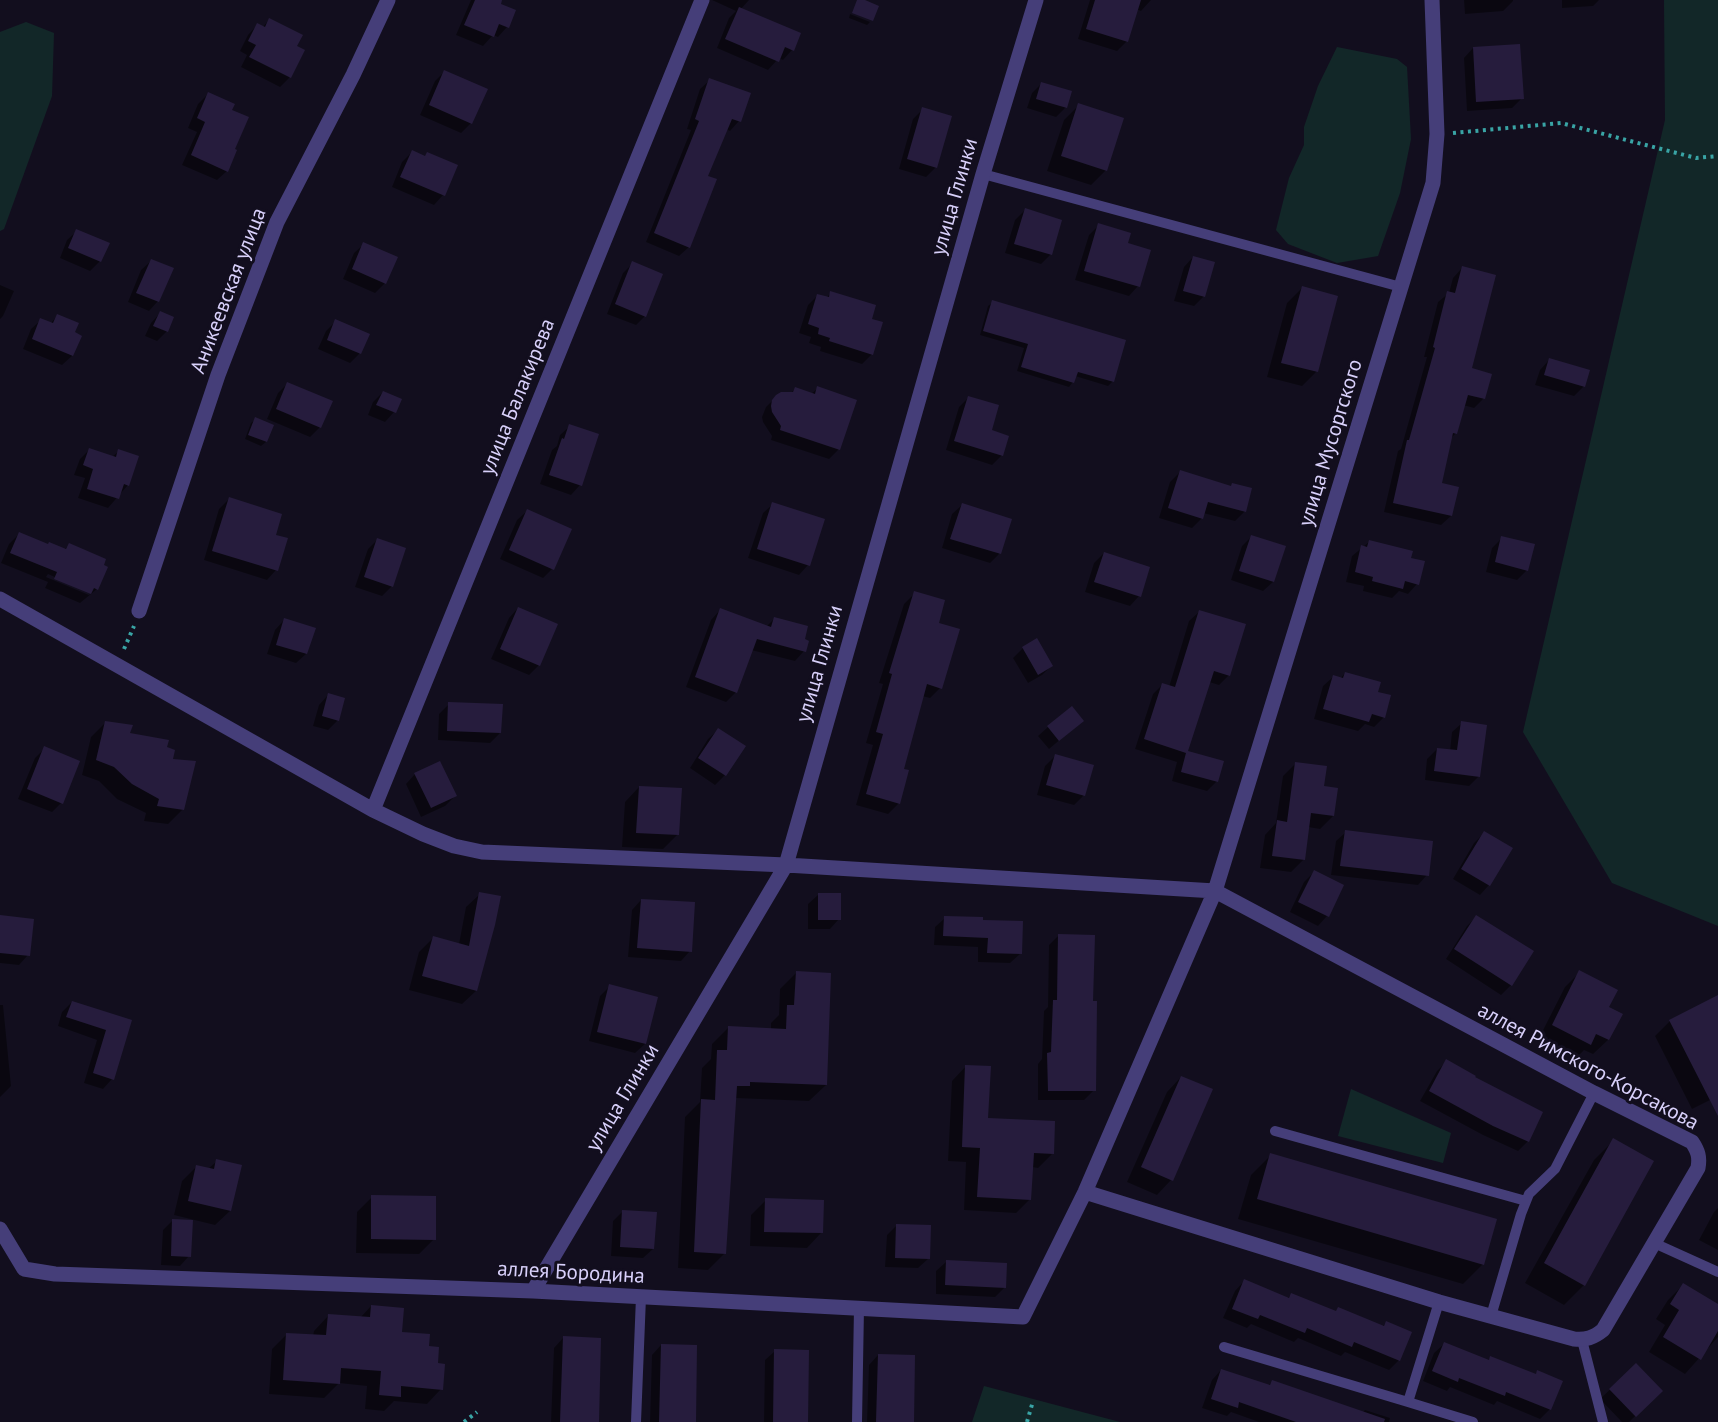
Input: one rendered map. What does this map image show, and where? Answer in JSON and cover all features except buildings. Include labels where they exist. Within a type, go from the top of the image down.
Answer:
[{"type":"street","name":"Аникеевская улица","points":[[139,611],[218,375],[277,222],[353,75],[388,0]]},
{"type":"street","name":"улица Балакирева","points":[[373,810],[702,0]]},
{"type":"street","name":"улица Глинки","points":[[533,1291],[786,865],[983,174],[1036,0]]},
{"type":"street","name":"улица Мусоргского","points":[[1215,891],[1432,183],[1437,134],[1432,0]]},
{"type":"street","points":[[0,599],[373,810],[454,846],[482,852],[786,865],[1215,891],[1085,1192],[1439,1302],[1582,1340]]},
{"type":"street","name":"аллея Римского-Корсакова","points":[[1215,891],[1594,1093],[1692,1142],[1700,1158],[1698,1168],[1603,1330],[1592,1338],[1582,1340]]},
{"type":"street","name":"аллея Бородина","points":[[0,1229],[24,1269],[55,1274],[533,1291],[1023,1317],[1085,1192]]},
{"type":"lane","points":[[983,174],[1401,287]]},
{"type":"lane","points":[[1491,1317],[1529,1194],[1555,1169],[1594,1093]]},
{"type":"lane","points":[[1275,1131],[1526,1201]]},
{"type":"lane","points":[[1654,1243],[1718,1272]]},
{"type":"lane","points":[[636,1422],[641,1297]]},
{"type":"lane","points":[[1408,1402],[1439,1302]]},
{"type":"lane","points":[[857,1422],[858,1308]]},
{"type":"lane","points":[[1582,1340],[1603,1422]]},
{"type":"lane","points":[[1224,1347],[1473,1422]]},
{"type":"path","points":[[1437,134],[1561,123],[1695,158],[1718,156]]},
{"type":"path","points":[[117,667],[139,611]]},
{"type":"path","points":[[1027,1422],[1033,1401]]},
{"type":"path","points":[[464,1422],[477,1412]]},
{"type":"green space","points":[[1664,0],[1718,0],[1718,926],[1612,883],[1523,732],[1665,120]]},
{"type":"green space","points":[[26,22],[54,33],[52,96],[4,229],[0,231],[0,32]]},
{"type":"green space","points":[[1337,47],[1397,59],[1407,67],[1411,139],[1400,193],[1378,256],[1337,263],[1288,244],[1276,230],[1289,178],[1304,145],[1304,127],[1318,86]]},
{"type":"green space","points":[[1351,1089],[1451,1133],[1443,1163],[1338,1136]]},
{"type":"green space","points":[[984,1386],[1120,1422],[972,1422]]}]
